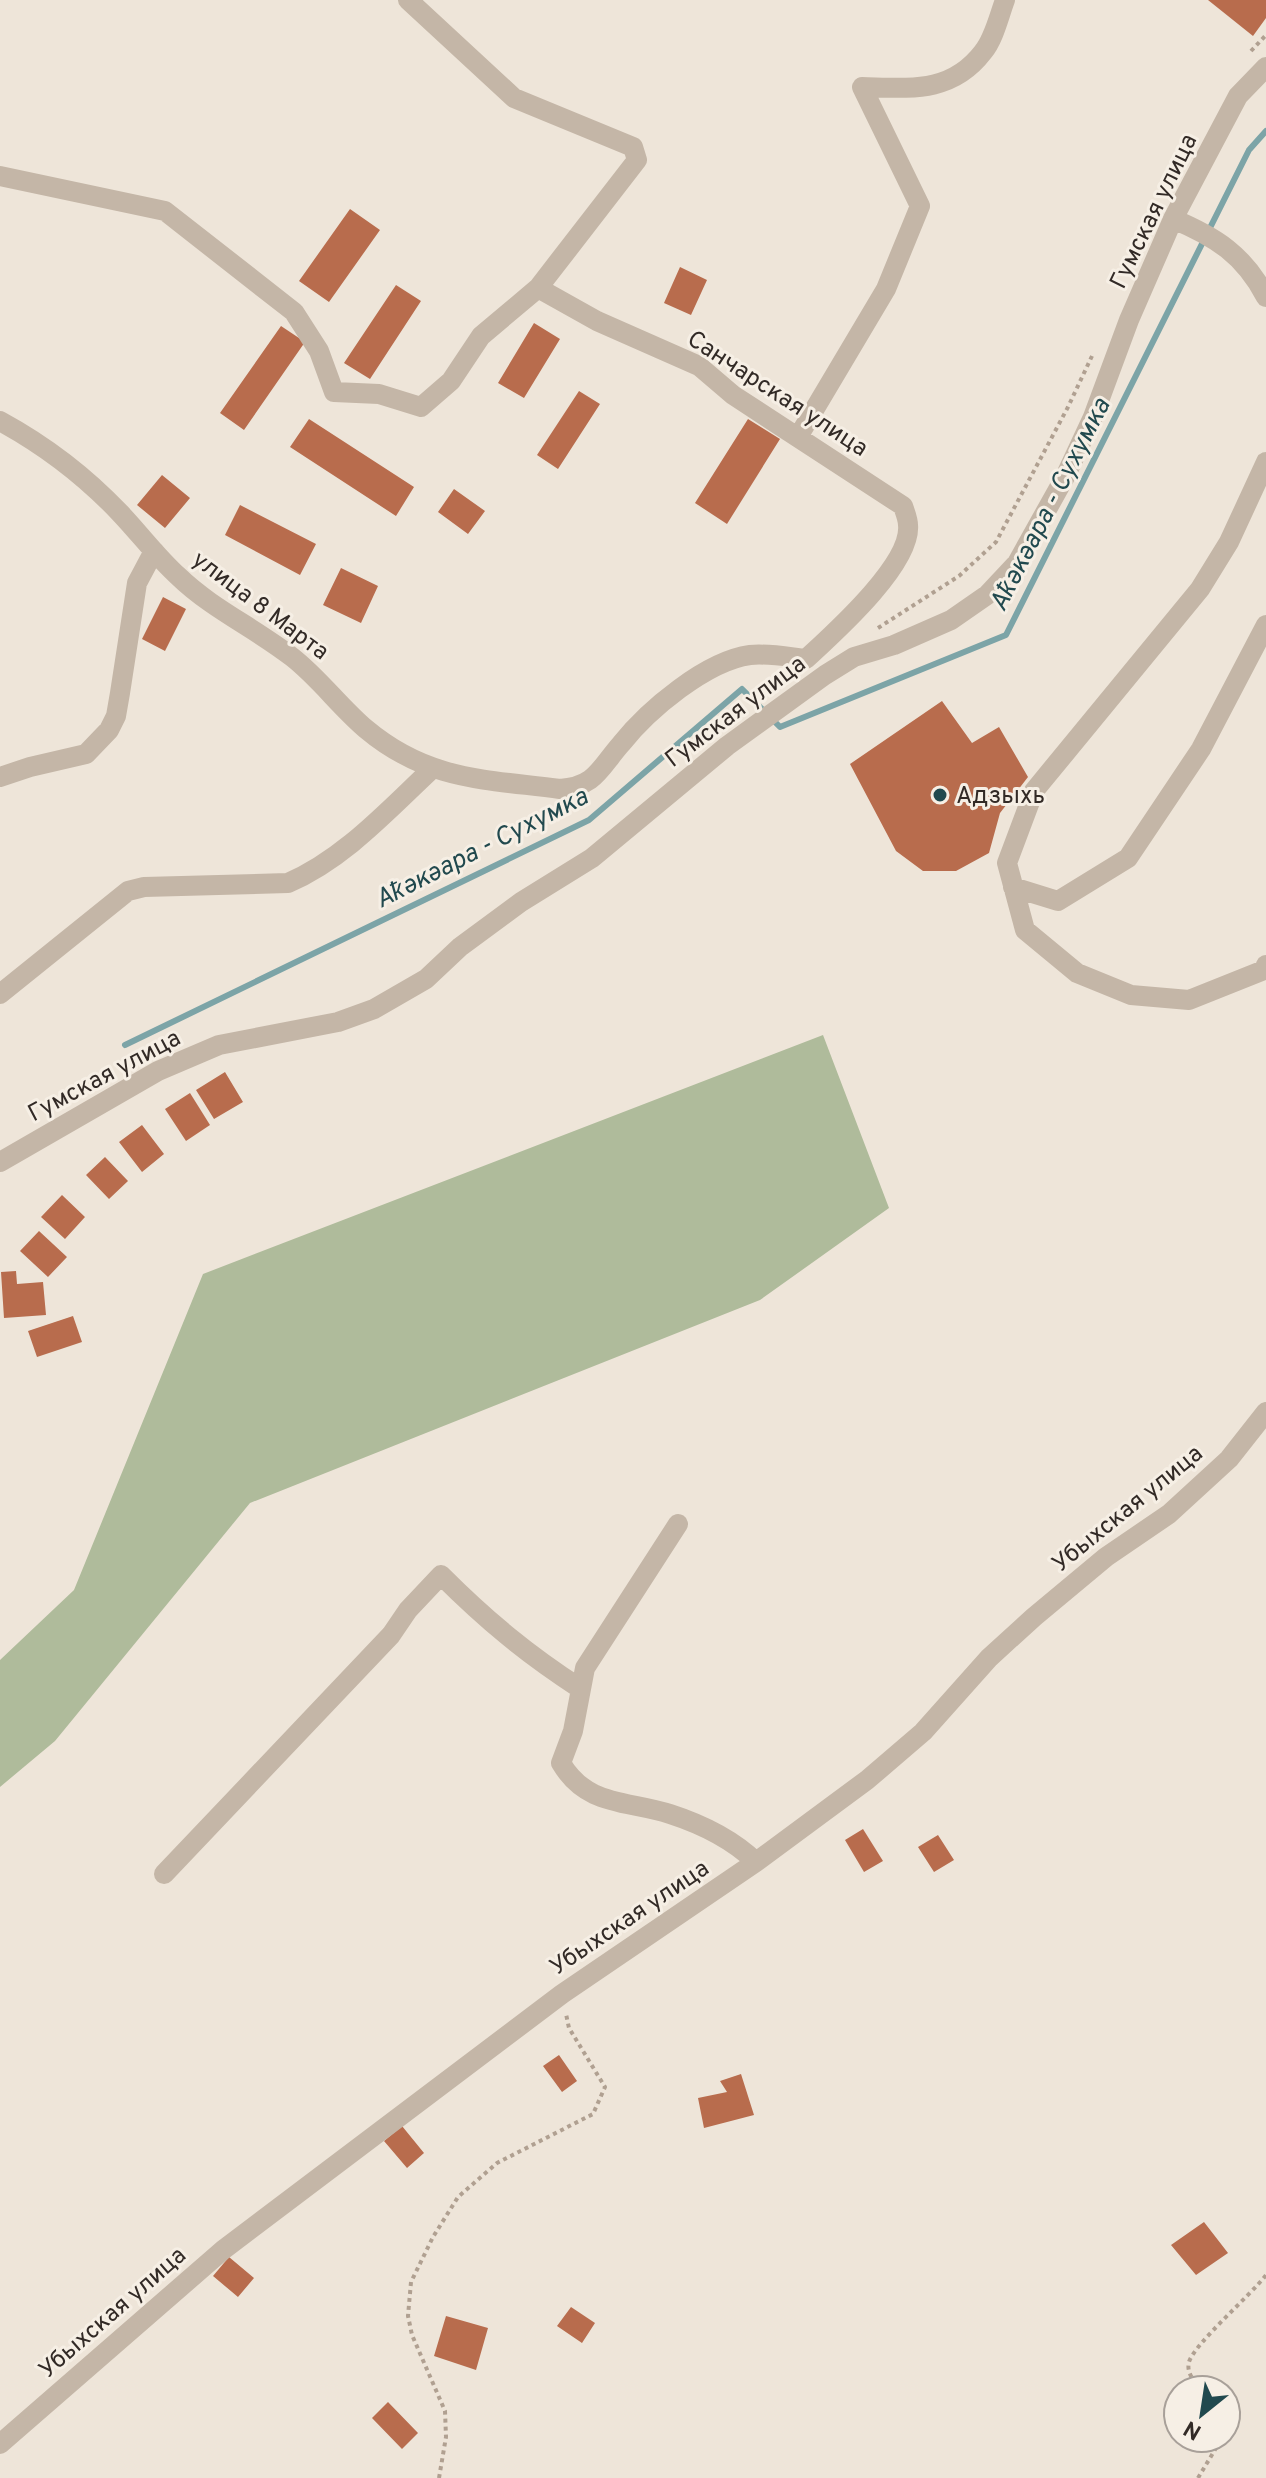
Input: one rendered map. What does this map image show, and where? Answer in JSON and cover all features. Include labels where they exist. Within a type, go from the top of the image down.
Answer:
[{"type":"street","points":[[0,176],[165,211],[294,312],[319,351],[334,392],[379,394],[421,407],[451,381],[481,336],[538,288],[637,160],[633,147],[514,98],[408,0]]},
{"type":"street","points":[[798,437],[886,289],[920,206],[862,87],[924,88],[951,80],[985,51],[1005,0]]},
{"type":"street","name":"Гумская улица","points":[[0,1162],[158,1071],[219,1045],[338,1022],[374,1009],[426,979],[460,947],[521,902],[592,858],[717,754],[825,675],[854,657],[894,645],[939,626],[987,595],[1017,563],[1065,477],[1093,417],[1129,320],[1173,219],[1238,96],[1266,67]]},
{"type":"street","points":[[1173,219],[1204,232],[1231,251],[1254,274],[1266,297]]},
{"type":"street","name":"Санчарская улица","points":[[538,288],[597,321],[699,366],[733,395],[903,506],[909,527],[902,551],[879,585],[837,630]]},
{"type":"street","name":"улица 8 Марта","points":[[0,421],[67,462],[119,511],[177,576],[206,600],[291,656],[365,728],[387,745],[432,769],[459,776],[560,789],[579,787],[592,779],[623,741],[656,708],[692,679],[750,655],[806,659],[837,630]]},
{"type":"street","points":[[1266,462],[1229,542],[1200,589],[1034,791],[1007,863],[1025,930],[1077,973],[1131,995],[1189,1000],[1264,970],[1266,965]]},
{"type":"street","points":[[0,777],[86,754],[109,730],[116,716],[137,583],[154,551]]},
{"type":"street","points":[[1013,887],[1058,901],[1128,858],[1201,749],[1266,625]]},
{"type":"street","points":[[0,994],[128,891],[144,887],[288,883],[304,876],[334,857],[432,769]]},
{"type":"street","name":"Убыхская улица","points":[[0,2444],[223,2250],[562,1994],[756,1862],[867,1780],[923,1732],[989,1658],[1034,1617],[1106,1557],[1169,1514],[1229,1459],[1266,1412]]},
{"type":"street","points":[[678,1524],[585,1668],[573,1731],[561,1763],[571,1779],[588,1793],[703,1826],[743,1849],[756,1862]]},
{"type":"street","points":[[164,1874],[391,1635],[408,1610],[441,1575],[488,1622],[581,1689]]},
{"type":"path","points":[[1248,55],[1266,35]]},
{"type":"path","points":[[868,634],[959,576],[996,542],[1094,352]]},
{"type":"path","points":[[439,2478],[446,2437],[445,2411],[412,2335],[408,2316],[411,2282],[433,2237],[458,2197],[497,2163],[593,2114],[605,2087],[569,2028],[562,1994]]},
{"type":"path","points":[[1190,2374],[1189,2363],[1198,2347],[1266,2275]]},
{"type":"path","points":[[1198,2478],[1212,2454]]},
{"type":"green space","points":[[823,1035],[889,1208],[760,1300],[250,1503],[55,1741],[0,1787],[0,1660],[74,1590],[203,1274]]},
{"type":"building","points":[[1208,0],[1266,0],[1266,18],[1253,36]]},
{"type":"building","points":[[350,209],[380,230],[329,302],[299,281]]},
{"type":"building","points":[[680,267],[707,280],[691,315],[664,303]]},
{"type":"building","points":[[396,285],[421,301],[370,379],[344,363]]},
{"type":"building","points":[[534,323],[560,339],[524,398],[498,383]]},
{"type":"building","points":[[281,326],[305,342],[244,430],[220,413]]},
{"type":"building","points":[[579,391],[600,404],[558,469],[537,455]]},
{"type":"building","points":[[309,419],[414,487],[396,516],[290,447]]},
{"type":"building","points":[[748,419],[780,439],[727,524],[695,503]]},
{"type":"building","points":[[162,475],[190,498],[165,528],[137,505]]},
{"type":"building","points":[[454,489],[485,511],[468,534],[438,512]]},
{"type":"building","points":[[240,505],[316,544],[300,575],[225,535]]},
{"type":"building","points":[[341,568],[378,586],[361,623],[323,605]]},
{"type":"building","points":[[163,597],[186,609],[165,651],[142,639]]},
{"type":"building","name":"Адзыхь","points":[[942,701],[972,743],[999,727],[1028,777],[1000,813],[989,853],[956,871],[923,871],[896,851],[850,764]]},
{"type":"building","points":[[225,1072],[243,1102],[214,1119],[196,1090]]},
{"type":"building","points":[[190,1093],[210,1125],[186,1141],[165,1109]]},
{"type":"building","points":[[142,1125],[164,1154],[142,1172],[119,1142]]},
{"type":"building","points":[[105,1157],[128,1181],[109,1199],[86,1175]]},
{"type":"building","points":[[62,1195],[85,1217],[65,1239],[41,1217]]},
{"type":"building","points":[[39,1231],[67,1257],[48,1277],[20,1251]]},
{"type":"building","points":[[16,1271],[17,1284],[43,1282],[46,1315],[4,1318],[1,1272]]},
{"type":"building","points":[[73,1316],[82,1342],[37,1357],[28,1331]]},
{"type":"building","points":[[863,1829],[883,1861],[864,1872],[845,1840]]},
{"type":"building","points":[[938,1835],[954,1860],[934,1872],[918,1847]]},
{"type":"building","points":[[559,2055],[577,2081],[562,2092],[543,2066]]},
{"type":"building","points":[[741,2074],[754,2115],[704,2128],[698,2098],[727,2092],[720,2081]]},
{"type":"building","points":[[402,2126],[424,2153],[407,2168],[384,2141]]},
{"type":"building","points":[[1204,2222],[1228,2253],[1196,2275],[1171,2245]]},
{"type":"building","points":[[229,2257],[254,2278],[238,2297],[213,2276]]},
{"type":"building","points":[[571,2307],[595,2323],[582,2343],[557,2326]]},
{"type":"building","points":[[446,2316],[488,2328],[476,2370],[434,2356]]},
{"type":"building","points":[[388,2402],[418,2433],[402,2449],[372,2418]]},
{"type":"waterway","name":"Аҟәкәара - Сухумка","points":[[125,1045],[589,820],[742,689],[780,727],[1006,635],[1249,150],[1266,131]]},
{"type":"place","name":"Адзыхь","points":[[940,795]]}]
